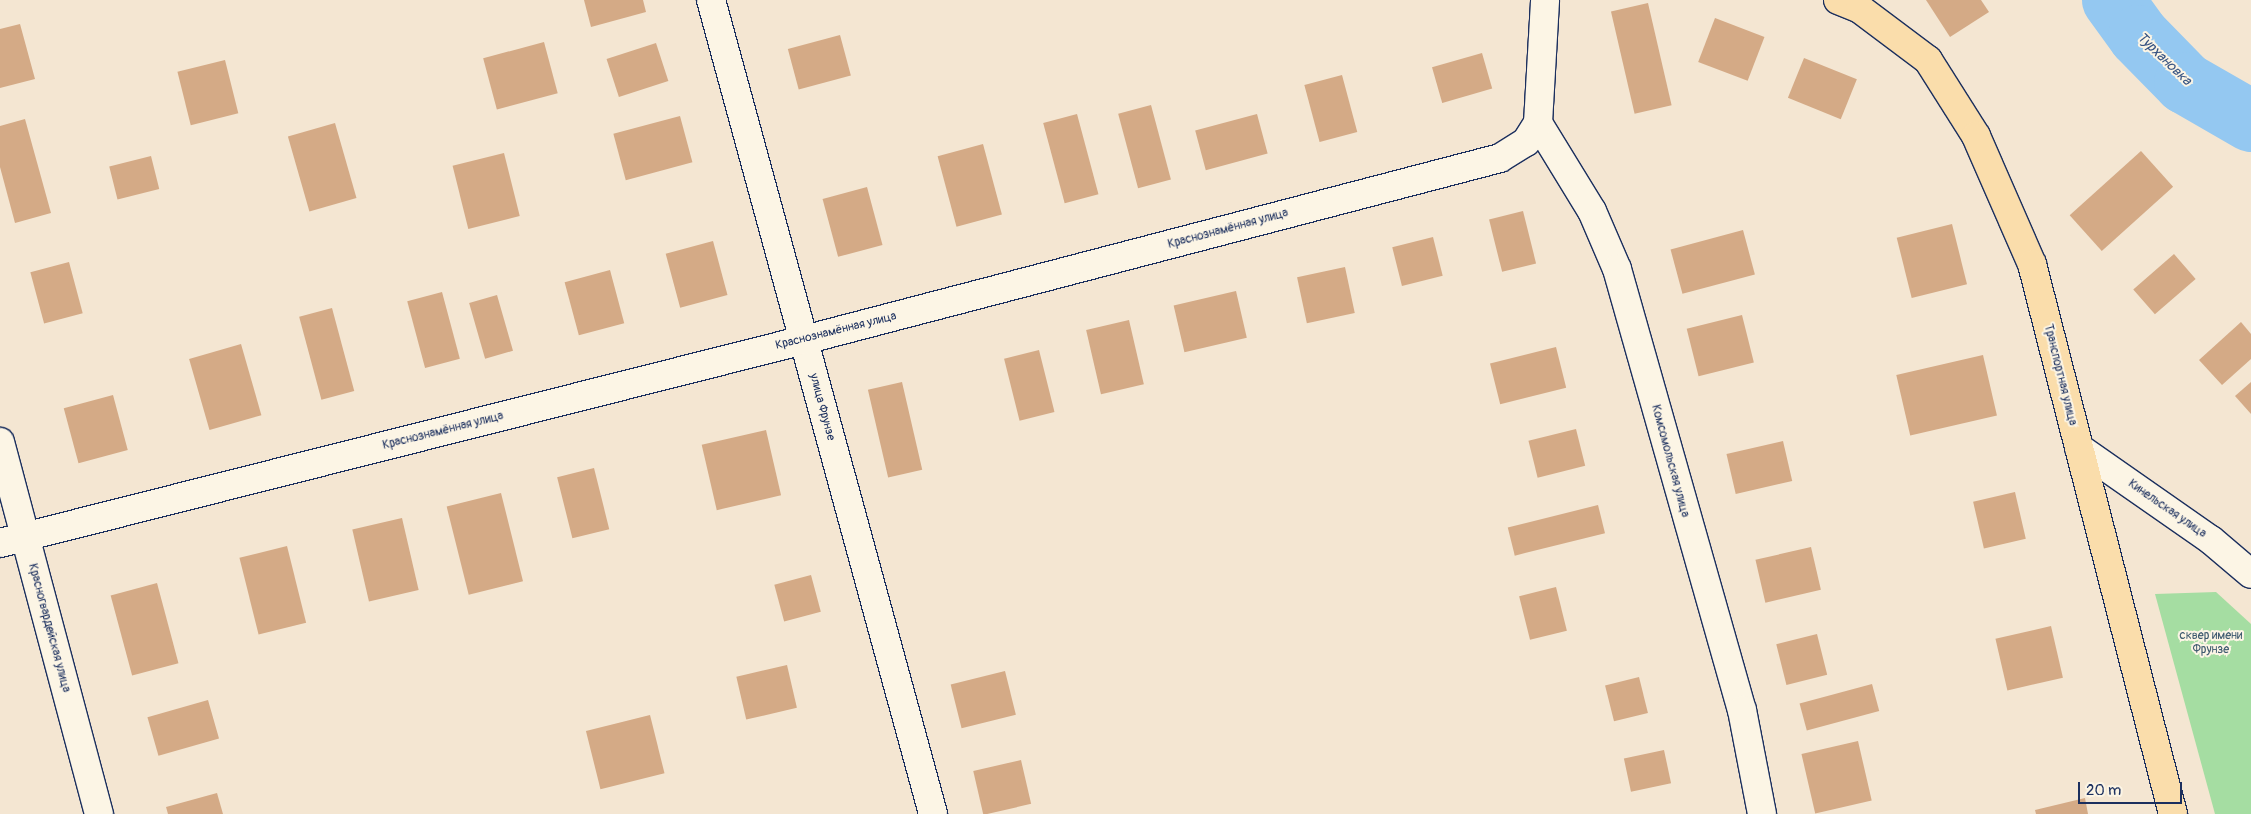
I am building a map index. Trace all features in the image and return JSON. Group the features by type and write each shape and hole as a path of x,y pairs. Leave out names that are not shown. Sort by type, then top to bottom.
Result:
{"main road":[{"name":"Транспортная улица","path":"1838,0 1860,9 1928,60 1976,136 2032,264 2173,814"}],"street":[{"name":"улица Фрунзе","path":"711,0 934,814"},
{"path":"1538,123 1545,0"},
{"name":"Краснознамённая улица","path":"12,540 804,340 1500,158 1526,142 1538,123"},
{"name":"Комсомольская улица","path":"1538,123 1592,211 1618,269 1742,710 1762,814"},
{"name":"Красногвардейская улица","path":"0,442 12,540 99,814"},
{"name":"Кинельская улица","path":"2079,448 2211,540 2251,574"}],"green space":[{"name":"сквер имени Фрунзе","path":"2216,592 2251,624 2251,814 2215,814 2155,594"}],"building":[{"path":"584,0 643,0 646,12 591,27"},
{"path":"1926,0 1981,0 1989,12 1950,37"},
{"path":"1648,3 1672,105 1635,114 1611,12"},
{"path":"1715,18 1764,37 1748,81 1698,62"},
{"path":"20,24 35,79 0,88 0,29"},
{"path":"840,35 851,76 799,90 788,49"},
{"path":"544,42 558,93 497,109 483,58"},
{"path":"656,43 668,81 619,97 607,59"},
{"path":"1482,53 1492,89 1442,103 1432,67"},
{"path":"1804,58 1857,79 1841,119 1788,98"},
{"path":"225,60 238,113 191,125 177,72"},
{"path":"1342,75 1357,132 1320,142 1304,85"},
{"path":"1151,105 1171,179 1138,188 1118,114"},
{"path":"1077,114 1098,194 1065,203 1043,123"},
{"path":"1257,114 1268,154 1206,170 1195,131"},
{"path":"680,116 692,162 626,180 613,134"},
{"path":"25,119 51,213 15,223 0,167 0,126"},
{"path":"335,123 356,198 309,211 288,137"},
{"path":"983,144 1002,215 956,227 938,156"},
{"path":"2141,151 2173,187 2102,251 2070,215"},
{"path":"504,153 520,216 468,229 453,166"},
{"path":"151,156 159,189 118,199 109,166"},
{"path":"867,187 883,245 838,257 823,199"},
{"path":"1523,211 1536,263 1502,272 1489,219"},
{"path":"1952,224 1967,284 1912,298 1897,238"},
{"path":"1743,230 1755,274 1682,294 1671,249"},
{"path":"1433,237 1443,276 1402,286 1392,247"},
{"path":"713,241 727,295 680,308 666,254"},
{"path":"2174,254 2196,279 2155,314 2133,289"},
{"path":"69,262 83,313 44,324 30,272"},
{"path":"1345,267 1355,313 1307,323 1297,277"},
{"path":"610,270 624,323 579,335 565,282"},
{"path":"1236,291 1247,338 1184,352 1174,305"},
{"path":"442,292 460,359 425,368 407,301"},
{"path":"497,295 513,351 485,359 469,303"},
{"path":"332,308 354,391 321,400 299,317"},
{"path":"1742,315 1754,363 1699,376 1687,329"},
{"path":"1129,320 1144,384 1101,394 1086,330"},
{"path":"2241,322 2251,334 2251,359 2222,385 2199,360"},
{"path":"241,344 261,415 209,430 189,359"},
{"path":"1556,347 1566,388 1500,404 1490,363"},
{"path":"1039,350 1054,412 1020,421 1004,359"},
{"path":"1983,355 1997,415 1910,435 1896,375"},
{"path":"902,382 922,470 888,478 868,390"},
{"path":"2251,382 2251,414 2235,396"},
{"path":"113,395 128,450 78,463 64,408"},
{"path":"1576,429 1585,466 1538,478 1528,441"},
{"path":"766,430 781,495 717,510 702,445"},
{"path":"1783,441 1792,481 1736,494 1726,454"},
{"path":"594,468 609,529 572,538 557,477"},
{"path":"2015,492 2026,539 1984,548 1973,502"},
{"path":"501,493 523,581 469,595 447,507"},
{"path":"1598,505 1605,533 1515,556 1508,527"},
{"path":"402,518 419,590 369,602 352,529"},
{"path":"287,546 306,623 259,635 239,558"},
{"path":"1811,547 1821,590 1765,603 1755,560"},
{"path":"811,575 821,612 784,622 774,585"},
{"path":"157,583 178,663 132,676 111,595"},
{"path":"1556,587 1567,631 1530,640 1519,596"},
{"path":"2051,626 2063,678 2007,690 1995,639"},
{"path":"1817,634 1827,675 1786,685 1776,644"},
{"path":"787,665 797,708 746,720 736,677"},
{"path":"1005,671 1016,715 962,728 951,685"},
{"path":"1639,677 1648,713 1614,721 1605,685"},
{"path":"1872,684 1879,711 1807,730 1800,703"},
{"path":"208,700 219,738 158,756 147,717"},
{"path":"650,715 665,773 600,789 586,731"},
{"path":"1858,741 1872,800 1815,813 1801,754"},
{"path":"1664,750 1671,783 1631,792 1624,759"},
{"path":"1021,760 1031,804 983,814 973,771"},
{"path":"217,793 223,814 168,814 166,807"},
{"path":"2085,798 2088,814 2036,814 2035,810"}],"waterway":[{"name":"Турхановка","path":"2113,0 2139,36 2185,83 2251,121"}]}
